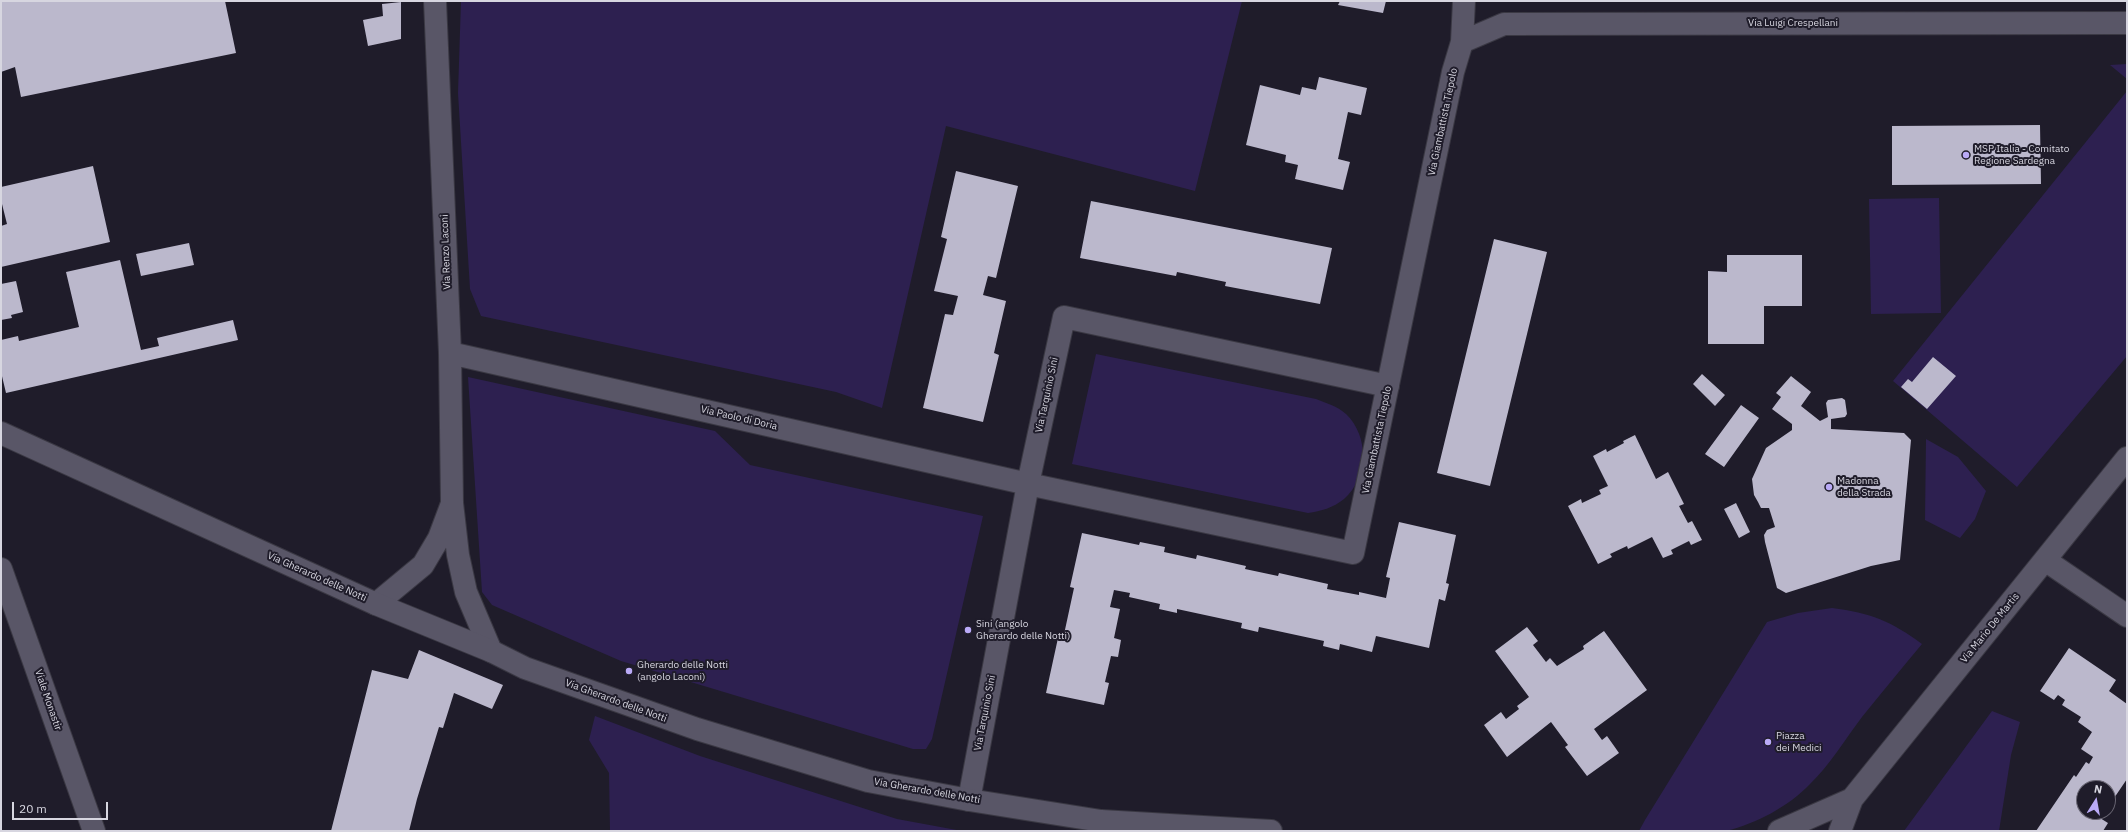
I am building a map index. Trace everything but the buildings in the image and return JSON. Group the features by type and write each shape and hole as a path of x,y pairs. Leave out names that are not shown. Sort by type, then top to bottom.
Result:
{"street":[{"name":"Via Renzo Laconi","path":"435,1 450,353 452,504 458,555 466,592 491,651"},
{"name":"Via Giambattista Tiepolo","path":"1028,484 1353,553 1453,72 1462,42 1464,1"},
{"name":"Via Luigi Crespellani","path":"1462,42 1504,24 2127,22"},
{"name":"Via Tarquinio Sini","path":"969,800 1028,484 1064,317 1388,386"},
{"name":"Via Paolo di Doria","path":"450,353 1028,484"},
{"name":"Via Gherardo delle Notti","path":"1,433 376,604 491,651 525,668 697,729 868,780 969,800 1101,821 1271,831"},
{"name":"Via Mario De Martis","path":"1779,831 1813,823 1852,798 2127,458"},
{"name":"Via Renzo Laconi","path":"376,604 423,565 439,538 452,504"},
{"path":"2045,560 2127,616"},
{"name":"Viale Monastir","path":"1,569 94,831"},
{"name":"Via Mario De Martis","path":"1840,831 1852,798"}],"shaded area":[{"path":"461,1 1242,1 1195,191 946,126 882,408 836,392 481,316 470,289 458,93"},
{"path":"2127,64 2127,79 2110,65"},
{"path":"2127,91 2127,356 2017,487 1893,381"},
{"path":"1939,198 1941,313 1871,314 1869,199"},
{"path":"1096,354 1316,399 1335,407 1346,414 1354,423 1359,433 1363,456 1362,468 1358,480 1352,490 1336,505 1327,509 1308,513 1072,464"},
{"path":"468,377 715,431 750,465 983,516 932,739 926,749 913,749 621,661 492,605 482,592"},
{"path":"1926,439 1958,457 1986,491 1975,519 1960,538 1925,520"},
{"name":"Piazza dei Medici","path":"1832,608 1858,612 1880,619 1900,629 1922,644 1862,717 1817,777 1782,807 1760,819 1738,828 1726,831 1639,831 1767,622 1798,613"},
{"path":"1992,711 2020,722 2011,755 1999,831 1904,831"},
{"path":"595,716 700,756 897,819 962,831 610,831 609,773 589,740"}],"place":[{"name":"MSP Italia - Comitato Regione Sardegna","path":"1966,155"},
{"name":"Madonna della Strada","path":"1829,487"},
{"name":"Sini (angolo Gherardo delle Notti)","path":"968,630"},
{"name":"Gherardo delle Notti (angolo Laconi)","path":"629,671"},
{"name":"Piazza dei Medici","path":"1768,742"}]}
